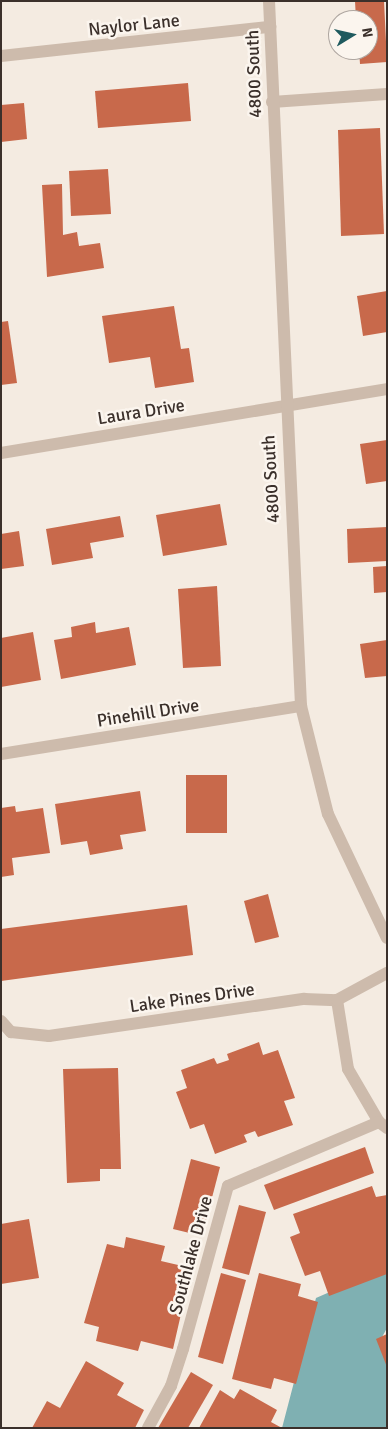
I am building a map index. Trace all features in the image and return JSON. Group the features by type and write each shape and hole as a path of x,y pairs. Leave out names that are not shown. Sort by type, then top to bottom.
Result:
{"street":[{"name":"4800 South","path":"269,1 272,102 301,706 328,814 387,938"},
{"name":"Naylor Lane","path":"1,56 270,27"},
{"path":"272,102 387,94"},
{"name":"Laura Drive","path":"1,453 387,389"},
{"name":"Pinehill Drive","path":"1,754 301,706"},
{"name":"Lake Pines Drive","path":"1,1021 11,1032 49,1036 304,999 336,1000 387,973"},
{"path":"336,1000 348,1069 383,1125"},
{"name":"Southlake Drive","path":"148,1428 171,1386 228,1186 383,1125"}],"water":[{"path":"387,1267 387,1328 381,1339 387,1358 387,1428 282,1428 316,1298"}],"building":[{"path":"355,1 384,1 387,62 360,64 360,60 378,60 378,10 355,10"},
{"path":"188,83 191,121 98,128 95,91"},
{"path":"24,103 27,139 1,142 1,105"},
{"path":"380,128 384,234 341,236 338,130"},
{"path":"108,169 111,214 71,216 69,171"},
{"path":"62,184 63,235 77,232 79,246 100,243 104,268 47,277 42,185"},
{"path":"387,291 387,332 363,336 357,296"},
{"path":"174,306 181,349 189,348 194,382 155,388 150,357 109,363 102,316"},
{"path":"8,321 17,383 1,385 1,322"},
{"path":"387,440 387,481 366,484 360,444"},
{"path":"220,504 227,545 163,556 156,515"},
{"path":"120,516 124,537 90,543 93,558 52,565 46,529"},
{"path":"387,527 387,561 348,563 347,529"},
{"path":"19,531 24,566 1,569 1,534"},
{"path":"387,566 387,592 374,593 373,567"},
{"path":"217,586 221,666 183,668 178,589"},
{"path":"95,622 96,633 129,627 136,665 61,679 54,640 72,637 71,627"},
{"path":"33,632 41,680 1,687 1,638"},
{"path":"387,640 387,676 365,678 360,644"},
{"path":"186,775 227,775 227,833 186,833"},
{"path":"140,791 146,831 120,835 123,849 90,855 87,841 61,845 55,804"},
{"path":"15,806 16,812 43,808 50,853 12,858 14,875 1,877 1,808"},
{"path":"268,894 279,937 255,943 244,901"},
{"path":"187,905 193,955 1,981 1,929"},
{"path":"259,1042 263,1055 278,1050 295,1098 284,1101 293,1125 258,1137 255,1131 244,1135 247,1142 215,1154 204,1124 190,1129 176,1092 187,1088 181,1070 214,1058 217,1064 229,1060 227,1054"},
{"path":"118,1068 121,1169 100,1169 100,1181 67,1183 63,1069"},
{"path":"365,1147 374,1173 274,1210 264,1185"},
{"path":"191,1159 220,1167 202,1236 173,1229"},
{"path":"372,1186 376,1197 387,1195 387,1274 329,1296 320,1271 305,1276 290,1237 300,1233 293,1214"},
{"path":"239,1205 266,1212 249,1275 222,1268"},
{"path":"29,1219 39,1278 1,1284 1,1224"},
{"path":"126,1237 165,1246 161,1261 191,1268 183,1302 177,1300 174,1312 181,1314 173,1349 141,1341 138,1351 96,1341 99,1327 84,1323 107,1244 124,1248"},
{"path":"221,1273 246,1280 223,1364 198,1357"},
{"path":"259,1273 301,1284 298,1296 318,1302 296,1384 274,1378 271,1389 232,1379"},
{"path":"387,1334 387,1367 376,1339"},
{"path":"86,1361 124,1383 117,1395 144,1410 135,1428 32,1428 47,1401 60,1408"},
{"path":"191,1372 213,1385 188,1428 158,1428"},
{"path":"240,1389 277,1410 271,1422 282,1428 199,1428 220,1390 234,1399"}]}
